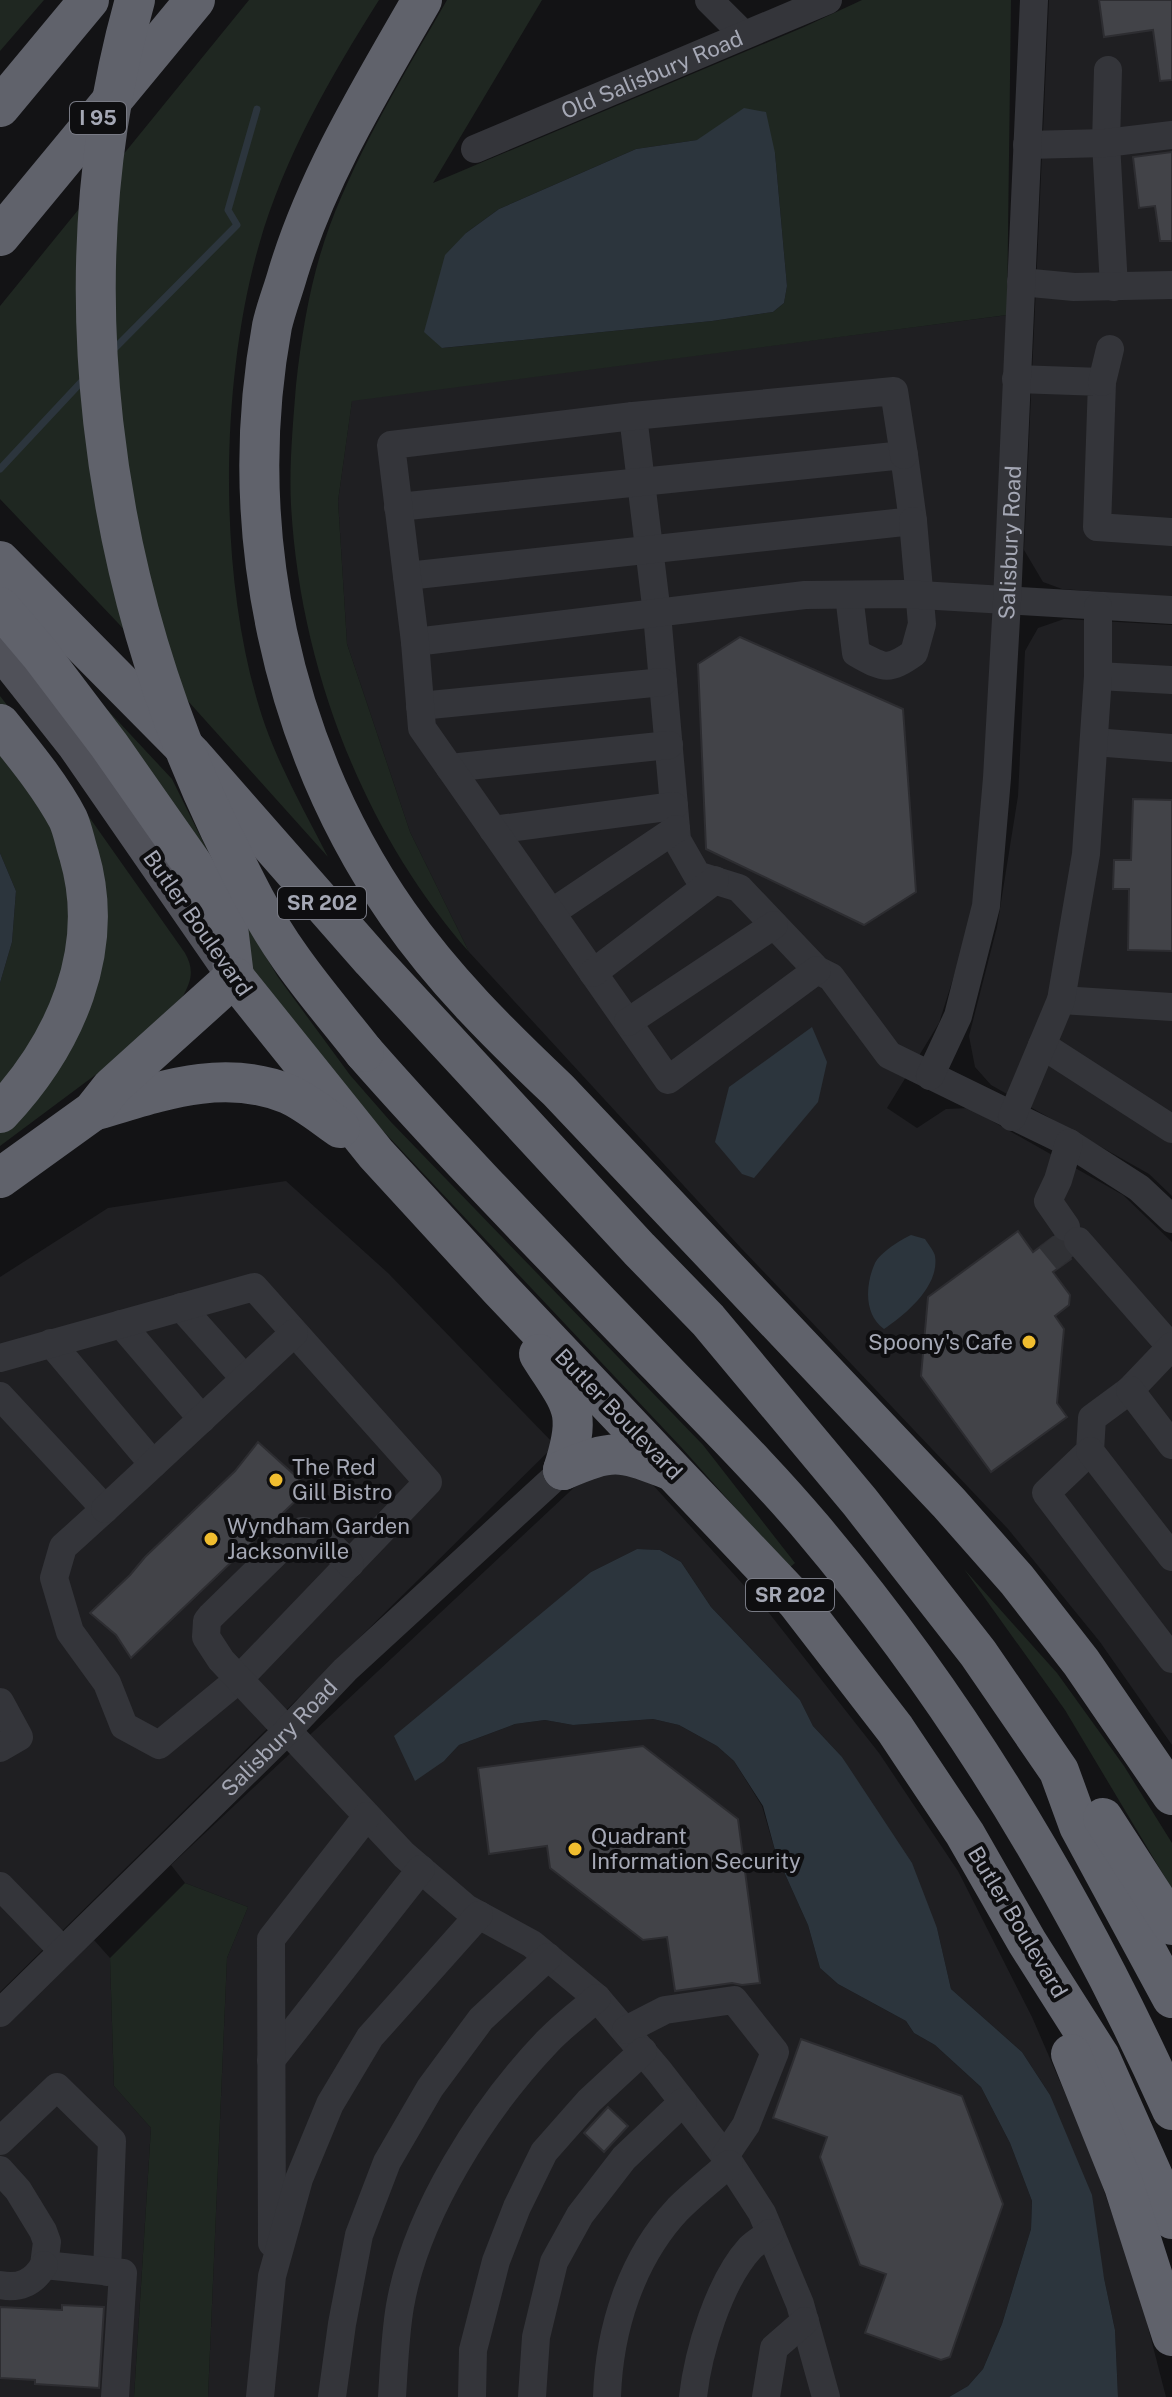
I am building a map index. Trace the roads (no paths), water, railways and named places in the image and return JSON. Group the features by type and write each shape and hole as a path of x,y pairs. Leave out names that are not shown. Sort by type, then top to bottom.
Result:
{"highway":[{"path":"0,107 89,0"},
{"path":"135,0 108,130 98,223 96,318 105,438 124,554 148,647 171,715 231,852 289,955 364,1052 428,1125 722,1430 812,1528 887,1624 962,1726 1027,1828 1089,1936 1172,2110"},
{"name":"I 95","path":"0,236 195,0"},
{"path":"422,0 341,141 314,198 273,324 263,404 261,467 264,547 279,643 330,798 365,863 397,913 437,966 492,1028 558,1090 959,1514 1017,1580 1081,1662 1172,1795"},
{"name":"SR 202","path":"0,561 191,754 372,960 708,1320 860,1502 978,1653 1059,1771 1079,1826 1172,1998"},
{"path":"0,607 109,745 206,887 228,927 234,977 112,1087 93,1111 0,1178"},
{"path":"0,724 39,774 69,821 84,871 87,912 82,968 58,1036 40,1065 0,1113"},
{"name":"Butler Boulevard","path":"234,977 376,1154 797,1602 895,1729 965,1834 1027,1942 1100,2057 1172,2219"},
{"path":"492,1028 639,1249"},
{"path":"93,1111 174,1087 210,1081 242,1082 291,1096 376,1154"},
{"path":"500,1289 567,1398 574,1415 575,1431 563,1470"},
{"path":"563,1470 590,1458 612,1453 626,1454 674,1471"},
{"path":"1059,1771 1099,1812 1172,1925"},
{"path":"1027,1942 1124,2186 1172,2336"}],"main road":[{"name":"Butler Boulevard","path":"0,652 75,747 234,977"}],"street":[{"path":"709,0 744,35"},
{"name":"Old Salisbury Road","path":"475,149 828,0"},
{"name":"Salisbury Road","path":"930,1076 958,1016 986,906 1007,601 1034,0"},
{"path":"1108,70 1106,143 1114,287"},
{"path":"1027,145 1106,143 1172,135"},
{"path":"1021,282 1074,287 1172,285"},
{"path":"1110,349 1102,382 1097,527 1172,532"},
{"path":"1016,379 1102,382"},
{"path":"817,970 668,1080 422,728 415,642 391,445 633,416 894,391 913,521 922,624 914,653 896,665 883,667 856,653 849,595"},
{"path":"633,416 657,614 677,840 697,875 739,888 817,970 831,977 889,1055 1069,1143 1139,1188 1172,1219"},
{"path":"398,507 904,455"},
{"path":"407,576 913,521"},
{"path":"415,642 805,595 918,595 1172,610"},
{"path":"1012,1117 1061,1000 1086,854 1098,676 1098,607"},
{"path":"1098,676 1172,680"},
{"path":"420,706 663,682"},
{"path":"1094,742 1172,748"},
{"path":"450,768 669,745"},
{"path":"493,830 675,818"},
{"path":"551,913 675,818"},
{"path":"593,973 715,880"},
{"path":"628,1022 774,925"},
{"path":"1061,1000 1172,1007"},
{"path":"1042,1045 1172,1129"},
{"path":"1069,1143 1048,1201 1070,1238 1171,1346 1130,1390 1092,1418 1090,1451 1172,1557"},
{"path":"0,1358 254,1287 428,1482 239,1679 159,1745 124,1726 107,1683 70,1632 54,1578 63,1547 294,1333"},
{"path":"181,1307 245,1379"},
{"path":"121,1324 202,1419"},
{"path":"51,1343 153,1464"},
{"path":"1130,1390 1172,1445"},
{"path":"0,1396 105,1509"},
{"path":"1090,1451 1046,1493 1172,1659"},
{"name":"Salisbury Road","path":"0,2013 345,1670 563,1470"},
{"path":"350,1564 318,1533 302,1531 211,1616 207,1621 206,1637 221,1660 421,1869 466,1908 532,1944 597,1998 635,2041 727,2160 762,2213 805,2321 826,2397"},
{"path":"0,1702 19,1737 0,1748"},
{"path":"260,2397 272,2276 271,1939 367,1816"},
{"path":"271,2060 421,1869"},
{"path":"0,1886 63,1951"},
{"path":"272,2276 299,2179 330,2104 370,2037 479,1915"},
{"path":"332,2397 359,2235 387,2162 430,2088 481,2019 548,1957"},
{"path":"392,2397 400,2305 425,2221 460,2157 499,2100 547,2041 597,1998"},
{"path":"472,2397 473,2350 496,2261 544,2152 589,2101 635,2041 665,2010 734,2000 775,2052 746,2125 727,2160 677,2211 645,2255 621,2305 608,2368 607,2397"},
{"path":"0,2141 57,2087 112,2141 107,2272"},
{"path":"532,2397 536,2337 554,2262 580,2215 624,2158 683,2102"},
{"path":"0,2170 18,2190 47,2242 44,2265 30,2281 19,2286 0,2285"},
{"path":"1,2213 16,2212 35,2221"},
{"path":"693,2397 696,2364 713,2315 737,2267 751,2247 770,2233"},
{"path":"44,2265 123,2273 115,2397"},
{"path":"766,2397 774,2348 805,2321"}],"waterway":[{"path":"114,349 237,225 228,210 257,109"},
{"path":"0,469 85,378"}],"tunnel":[{"path":"1050,1239 1068,1261"}],"place":[{"name":"Spoony's Cafe","path":"1029,1342"},
{"name":"The Red Gill Bistro","path":"276,1480"},
{"name":"Wyndham Garden Jacksonville","path":"211,1539"},
{"name":"Quadrant Information Security","path":"575,1849"}]}
